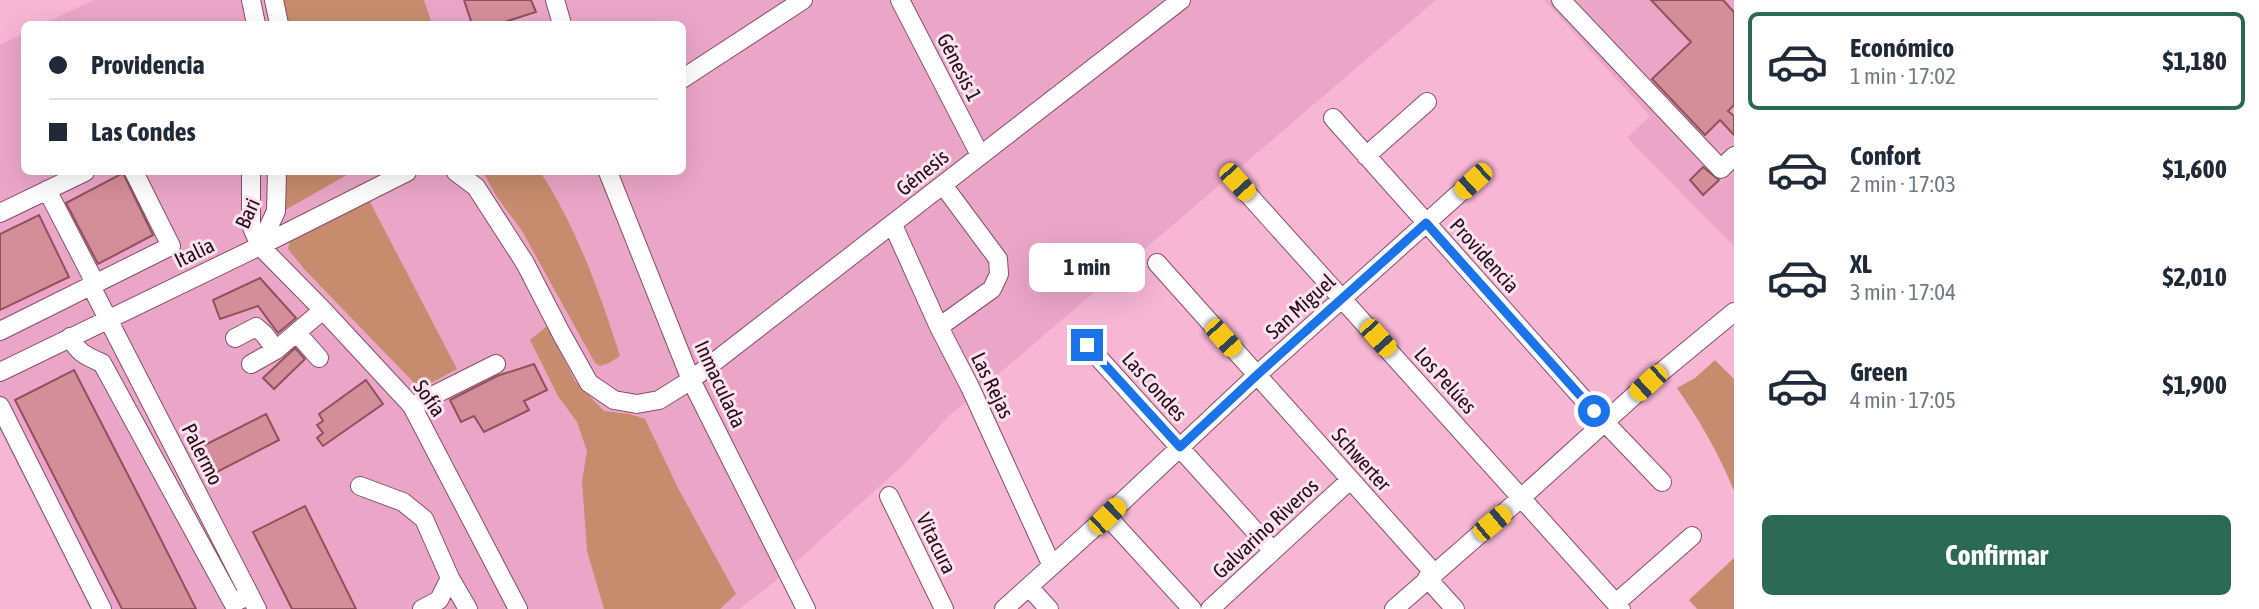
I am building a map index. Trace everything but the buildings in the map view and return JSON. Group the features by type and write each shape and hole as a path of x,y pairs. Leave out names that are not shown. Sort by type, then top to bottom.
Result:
{"street":[{"path":"251,0 255,21"},
{"path":"274,0 278,21"},
{"path":"555,0 561,21"},
{"path":"686,76 803,0"},
{"name":"Génesis 1","path":"900,0 980,155"},
{"name":"Génesis","path":"691,380 1181,0"},
{"path":"1561,0 1721,169 1734,156"},
{"path":"1366,156 1427,103"},
{"name":"Providencia","path":"1333,118 1604,422 1662,482"},
{"path":"0,213 79,175"},
{"path":"0,331 171,246 136,175"},
{"name":"Bari","path":"251,175 251,225 260,246"},
{"name":"Bari","path":"260,246 276,211 277,175"},
{"name":"Italia","path":"0,372 401,175"},
{"path":"460,175 476,187 525,263 589,383 614,400 637,404 659,400 691,380"},
{"name":"Inmaculada","path":"609,175 691,380 806,609"},
{"name":"San Miguel","path":"1004,609 1257,375 1473,181"},
{"name":"Los Pelúes","path":"1237,182 1618,606"},
{"path":"939,327 992,289 999,274 998,259 943,185"},
{"name":"Palermo","path":"42,192 92,276 91,286 253,602"},
{"name":"Las Rejas","path":"893,225 1052,566"},
{"name":"Sofía","path":"260,246 412,406 518,609"},
{"name":"Schwerter","path":"1157,263 1350,480 1455,609"},
{"path":"251,364 276,351 323,310"},
{"path":"1394,609 1604,422 1734,312"},
{"path":"235,338 256,327 276,351"},
{"path":"297,333 319,358"},
{"path":"70,337 83,356 102,362 233,603 253,602"},
{"name":"Las Condes","path":"1087,345 1273,551"},
{"path":"412,406 496,364"},
{"path":"0,406 103,609"},
{"path":"146,442 167,434"},
{"name":"Galvarino Riveros","path":"1210,609 1350,480"},
{"path":"360,486 388,495 415,509 424,519 450,578 468,609"},
{"name":"Vitacura","path":"889,496 944,609"},
{"path":"184,512 202,502"},
{"path":"1107,516 1192,609"},
{"path":"1618,606 1692,536"},
{"path":"422,609 442,604 450,578"},
{"path":"1029,587 1049,609"}],"shaded area":[{"path":"94,0 1436,0 948,417 904,464 773,583 739,609 90,609 0,430 0,45 21,34 21,175 686,175 686,21 49,21"},
{"path":"282,0 424,0 431,21 288,21"},
{"path":"1544,0 1734,0 1734,246 1627,138 1650,116"},
{"path":"280,175 347,175 280,213"},
{"path":"485,175 542,175 576,237 596,285 620,356 600,366 595,363 522,231"},
{"path":"369,200 457,369 420,389 288,249 290,238"},
{"path":"547,326 575,381 604,411 645,419 678,488 736,594 720,609 604,609 587,551 582,481 587,451 577,422 558,396 530,340"},
{"path":"1715,360 1734,379 1734,491 1708,438 1677,388 1695,378"},
{"path":"1734,558 1734,609 1697,609 1689,600"}],"route":[{"path":"1087,345 1180,447 1426,223 1594,411"}]}
